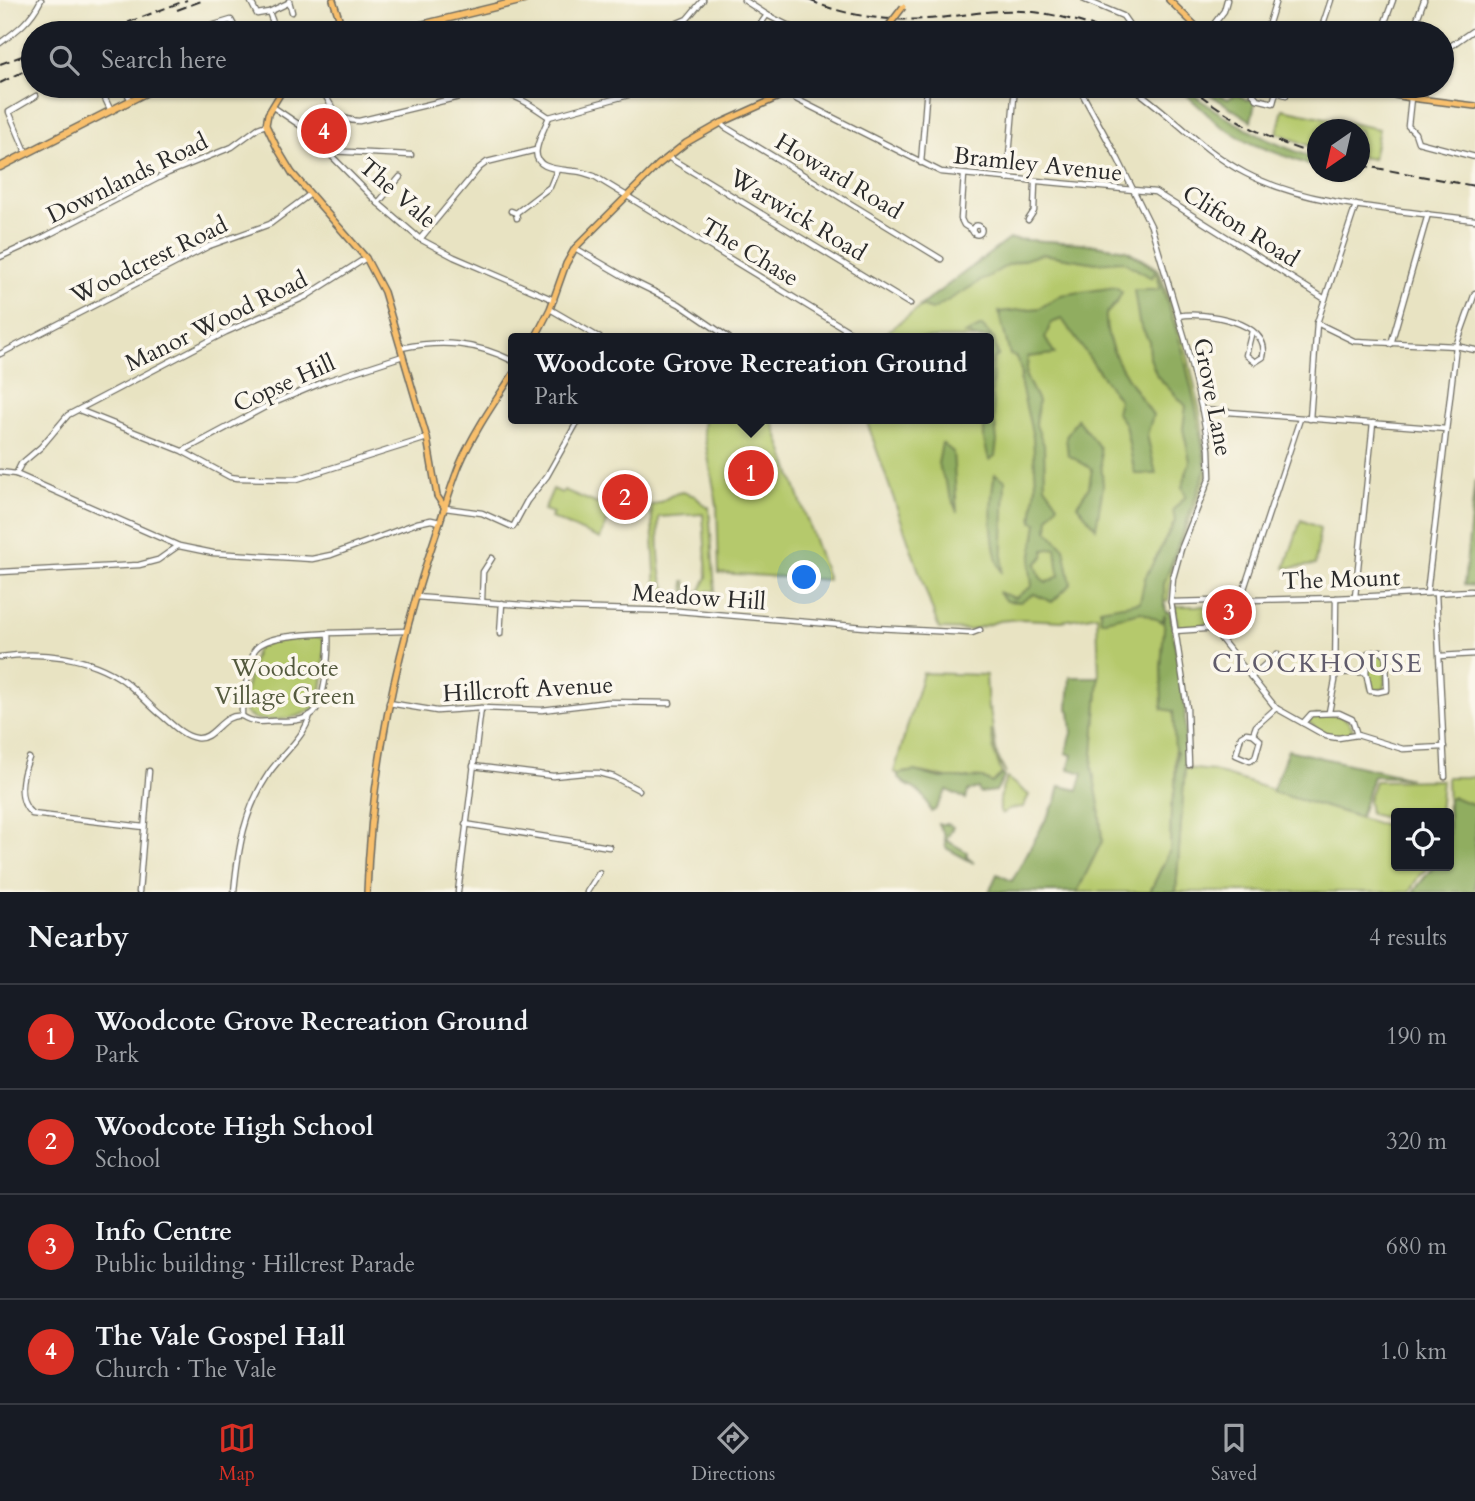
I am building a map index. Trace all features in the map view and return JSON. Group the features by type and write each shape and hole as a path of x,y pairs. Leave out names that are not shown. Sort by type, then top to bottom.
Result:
{"highway":[{"path":"437,21 524,0"},
{"path":"0,167 130,99"}],"main road":[{"path":"333,0 340,21"},
{"path":"892,21 908,0"},
{"path":"1169,0 1192,21"},
{"path":"278,98 268,114 266,125 287,165 309,195 366,258 384,292 427,438 437,496 445,508"},
{"path":"538,333 575,248 626,197 668,157 721,123 775,98"},
{"path":"1411,98 1475,106"},
{"path":"367,892 368,838 382,731 415,597 459,466 472,438 508,382"}],"street":[{"path":"27,21 41,0"},
{"path":"250,0 257,14 269,12 288,1 292,12"},
{"path":"682,21 703,0"},
{"path":"744,0 778,21"},
{"path":"1085,0 1123,16 1126,21"},
{"path":"1215,21 1224,11 1227,0"},
{"path":"1270,21 1276,0"},
{"path":"1324,21 1331,0"},
{"path":"1385,21 1393,0"},
{"path":"1416,21 1424,0"},
{"path":"269,12 272,21"},
{"path":"762,21 766,15"},
{"path":"0,43 21,29"},
{"path":"1454,44 1475,29"},
{"path":"1466,35 1475,38"},
{"path":"26,152 9,112 33,98"},
{"path":"105,98 110,109"},
{"path":"328,98 338,117 349,121 359,121 455,98"},
{"path":"519,98 549,117 618,98"},
{"name":"Bramley Avenue","path":"795,98 941,172 1136,192"},
{"path":"921,163 926,98"},
{"path":"1007,179 1014,98"},
{"name":"Grove Lane","path":"1085,98 1136,192 1151,226 1178,316 1209,449 1210,477 1181,549 1173,578 1171,602 1188,708 1189,765"},
{"path":"1145,98 1218,156 1244,173 1272,184 1356,205 1475,220"},
{"path":"1256,98 1273,103 1274,98"},
{"path":"1411,98 1408,125 1418,142 1475,157"},
{"name":"The Vale","path":"273,107 304,128 378,203 420,239 454,257 554,300"},
{"path":"514,214 550,187 556,170 544,165 537,158 536,150 549,117"},
{"name":"Howard Road","path":"721,123 941,258"},
{"name":"Downlands Road","path":"0,257 168,173 232,147 266,125"},
{"path":"420,239 479,168 487,162 536,150"},
{"path":"326,151 411,155"},
{"name":"Warwick Road","path":"668,157 910,304"},
{"name":"The Chase","path":"556,170 594,176 852,333"},
{"path":"964,174 961,219 964,225 972,230"},
{"path":"378,203 400,177"},
{"path":"1028,220 1034,211 1035,182"},
{"name":"Clifton Road","path":"1136,192 1151,191 1158,194 1325,299"},
{"name":"Woodcrest Road","path":"0,354 209,246 270,224 309,195"},
{"path":"1310,419 1317,323 1356,205"},
{"path":"1391,344 1429,214"},
{"path":"575,248 678,304 722,333"},
{"name":"Manor Wood Road","path":"16,474 21,464 41,447 68,415 226,332 305,297 366,258"},
{"path":"1426,593 1456,346 1475,293"},
{"path":"550,309 591,333"},
{"path":"1178,316 1191,314 1227,318 1252,331 1264,344 1263,357 1255,362 1246,355 1252,331"},
{"path":"1317,323 1351,340 1456,346 1475,350"},
{"path":"401,348 441,342 463,344 480,347 508,359"},
{"name":"Copse Hill","path":"182,451 269,405 326,381 403,356"},
{"path":"78,410 182,451 230,477 297,479 427,438"},
{"path":"1202,410 1446,429"},
{"path":"1240,601 1300,419"},
{"path":"445,508 482,513 512,526 547,476 576,424"},
{"path":"1355,597 1373,424"},
{"path":"0,472 16,474 179,546 213,553 312,559 331,555 417,523 431,520 440,522"},
{"path":"0,572 139,565 158,560 179,546"},
{"path":"482,600 483,572 492,558"},
{"name":"The Mount","path":"1171,602 1471,591"},
{"path":"1436,593 1445,777"},
{"name":"Meadow Hill","path":"415,597 562,608 680,611 876,628 972,633 980,630"},
{"path":"1329,712 1335,673 1336,598"},
{"path":"1211,629 1219,609 1219,601"},
{"path":"500,634 502,603"},
{"path":"1175,631 1211,629 1276,708 1326,736 1338,738 1357,735 1403,749 1444,747"},
{"path":"242,716 247,679 258,645 271,639 328,633 407,631"},
{"path":"0,657 49,656 74,659 94,666 127,683 176,727 194,737 205,737 230,716 265,722 293,721 310,715 317,708 322,695 328,633"},
{"path":"1368,653 1384,653 1387,690 1370,691 1366,672 1368,653"},
{"path":"1251,677 1278,654"},
{"path":"1440,656 1475,654"},
{"path":"1335,673 1366,672"},
{"name":"Hillcroft Avenue","path":"389,704 431,711 481,708 542,710 608,702 670,703"},
{"path":"458,892 481,708"},
{"path":"1253,734 1256,726 1276,708"},
{"path":"1303,723 1311,714 1329,712 1347,715 1352,719 1357,735"},
{"path":"233,892 241,836 250,806 268,774 307,726 310,715"},
{"path":"1246,733 1253,734 1260,740 1255,758 1250,761 1238,757 1236,752 1241,736 1246,733"},
{"path":"29,758 23,773 23,800 32,814 144,827"},
{"path":"473,766 553,776 584,772 599,774 614,777 639,790"},
{"path":"139,892 149,771"},
{"path":"465,824 609,847"},
{"path":"587,892 599,873"}],"green space":[{"path":"1190,98 1199,98 1246,129 1307,155 1307,164 1247,142 1218,124"},
{"path":"1216,98 1250,98 1255,103 1251,121"},
{"path":"1283,109 1331,119 1307,119 1307,145 1277,133"},
{"path":"1370,127 1379,129 1373,159 1370,159"},
{"path":"1009,239 1080,243 1126,250 1156,270 1152,278 1122,261 1096,263 1042,254 1008,265 932,310 920,306"},
{"path":"1011,239 1089,244 1127,250 1159,270 1186,347 1200,411 1208,473 1173,565 1168,601 1164,602 1176,674 1175,789 1171,807 1170,850 1150,892 1077,892 1102,841 1092,767 1099,677 1097,615 1062,621 999,621 971,630 939,629 868,424 994,424 994,333 886,333"},
{"path":"1157,271 1182,348 1206,468 1164,584 1164,608 1165,605 1166,612 1170,612 1185,709 1185,768 1176,892 1150,892 1170,850 1171,807 1175,789 1177,752 1173,711 1162,709 1161,667 1165,615 1162,622 1141,612 1101,621 1100,609 1140,602 1145,578 1175,521 1173,510 1186,496 1182,487 1190,461 1183,429 1186,406 1157,376 1150,358 1149,341 1139,322 1134,290 1159,290"},
{"path":"1116,287 1122,292 1106,314 1107,328 1121,368 1153,415 1147,435 1156,474 1135,474 1125,424 1116,412 1119,400 1062,319 1051,323 1045,338 1055,354 1028,357 1026,377 1038,401 1036,425 1044,445 1045,486 1058,504 1049,517 1048,531 1064,548 1071,584 1052,602 1034,594 1021,602 1006,601 998,592 1015,598 1032,586 1030,568 1037,523 1032,522 1036,485 1033,437 1020,381 1022,373 1016,357 1010,355 999,312 1040,308 1061,295","holes":["1056,548 1059,576 1046,583 1040,577 1036,564 1044,556 1044,550"]},
{"path":"982,326 988,333 967,333"},
{"path":"994,339 998,356 994,358"},
{"path":"994,415 997,441 995,456 989,460 984,440 984,424 994,424"},
{"path":"1077,419 1100,448 1103,486 1096,528 1077,505 1089,487 1092,469 1068,455 1066,437"},
{"path":"704,424 774,424 828,580 719,573 717,505"},
{"path":"942,443 953,452 957,512 938,464"},
{"path":"995,474 1005,480 1002,573 995,551 992,524"},
{"path":"1475,480 1475,586 1464,585"},
{"path":"553,489 562,493 564,490 612,510 600,539 551,518 553,513 544,510"},
{"path":"678,493 695,496 709,507 715,591 708,591 690,602 670,599 656,589 651,505","holes":["703,514 707,577 701,590 688,597 686,581 685,597 667,589 660,563 659,517"]},
{"path":"1301,520 1320,528 1315,565 1285,568"},
{"path":"1175,606 1213,606 1215,611 1205,625 1178,627"},
{"name":"Woodcote Village Green","path":"317,636 325,640 322,682 317,704 303,714 280,720 249,716 244,706 257,648 269,642"},
{"path":"1380,653 1385,657 1385,689 1372,691 1369,687 1367,657"},
{"path":"923,673 986,675 988,710 990,709 997,755 1006,774 998,760 991,730 994,752 1002,774 992,783 980,778 960,780 914,771 898,774 894,772"},
{"path":"1070,677 1099,677 1092,767 1102,841 1077,892 989,892 997,874 1012,881 1056,801 1060,786 1078,790 1083,773 1069,769 1072,755 1066,753 1072,733 1068,709"},
{"path":"1316,715 1343,717 1353,730 1342,735 1324,733 1309,722 1310,718"},
{"path":"1288,750 1410,778 1373,776 1360,817 1272,792"},
{"path":"1185,768 1213,771 1376,823 1391,825 1391,871 1424,871 1409,892 1176,892"},
{"path":"914,771 940,778 982,778 992,783 1002,774 1004,777 996,791 980,793 978,788 968,791 966,799 947,790 931,812 924,796 898,777 898,774"},
{"path":"1447,777 1475,777 1475,892 1413,892 1430,871 1454,871 1454,808 1448,808"},
{"path":"1007,778 1029,795 1023,807 1010,809 1002,814 1000,798"},
{"path":"1442,780 1439,808 1391,808 1391,819 1370,814 1368,800 1375,781"},
{"path":"1453,797 1475,805 1475,892 1413,892 1430,871 1454,871 1454,808 1449,808 1449,799"},
{"path":"938,824 953,827 946,840 967,852 967,857 974,863 946,848 944,834"}],"railway":[{"path":"132,21 187,0"},
{"path":"177,10 204,0"},
{"path":"809,0 851,14 895,19 1027,11 1076,21"},
{"path":"0,64 21,56"},
{"path":"0,83 21,73"},
{"path":"1204,98 1249,127 1307,152"},
{"path":"1370,167 1475,186"}],"place":[{"name":"The Vale Gospel Hall","path":"324,131"},
{"name":"Woodcote Grove Recreation Ground","path":"751,473"},
{"name":"Woodcote High School","path":"625,497"},
{"name":"Info Centre","path":"1229,612"}],"district":[{"name":"CLOCKHOUSE","path":"1318,663"}]}
